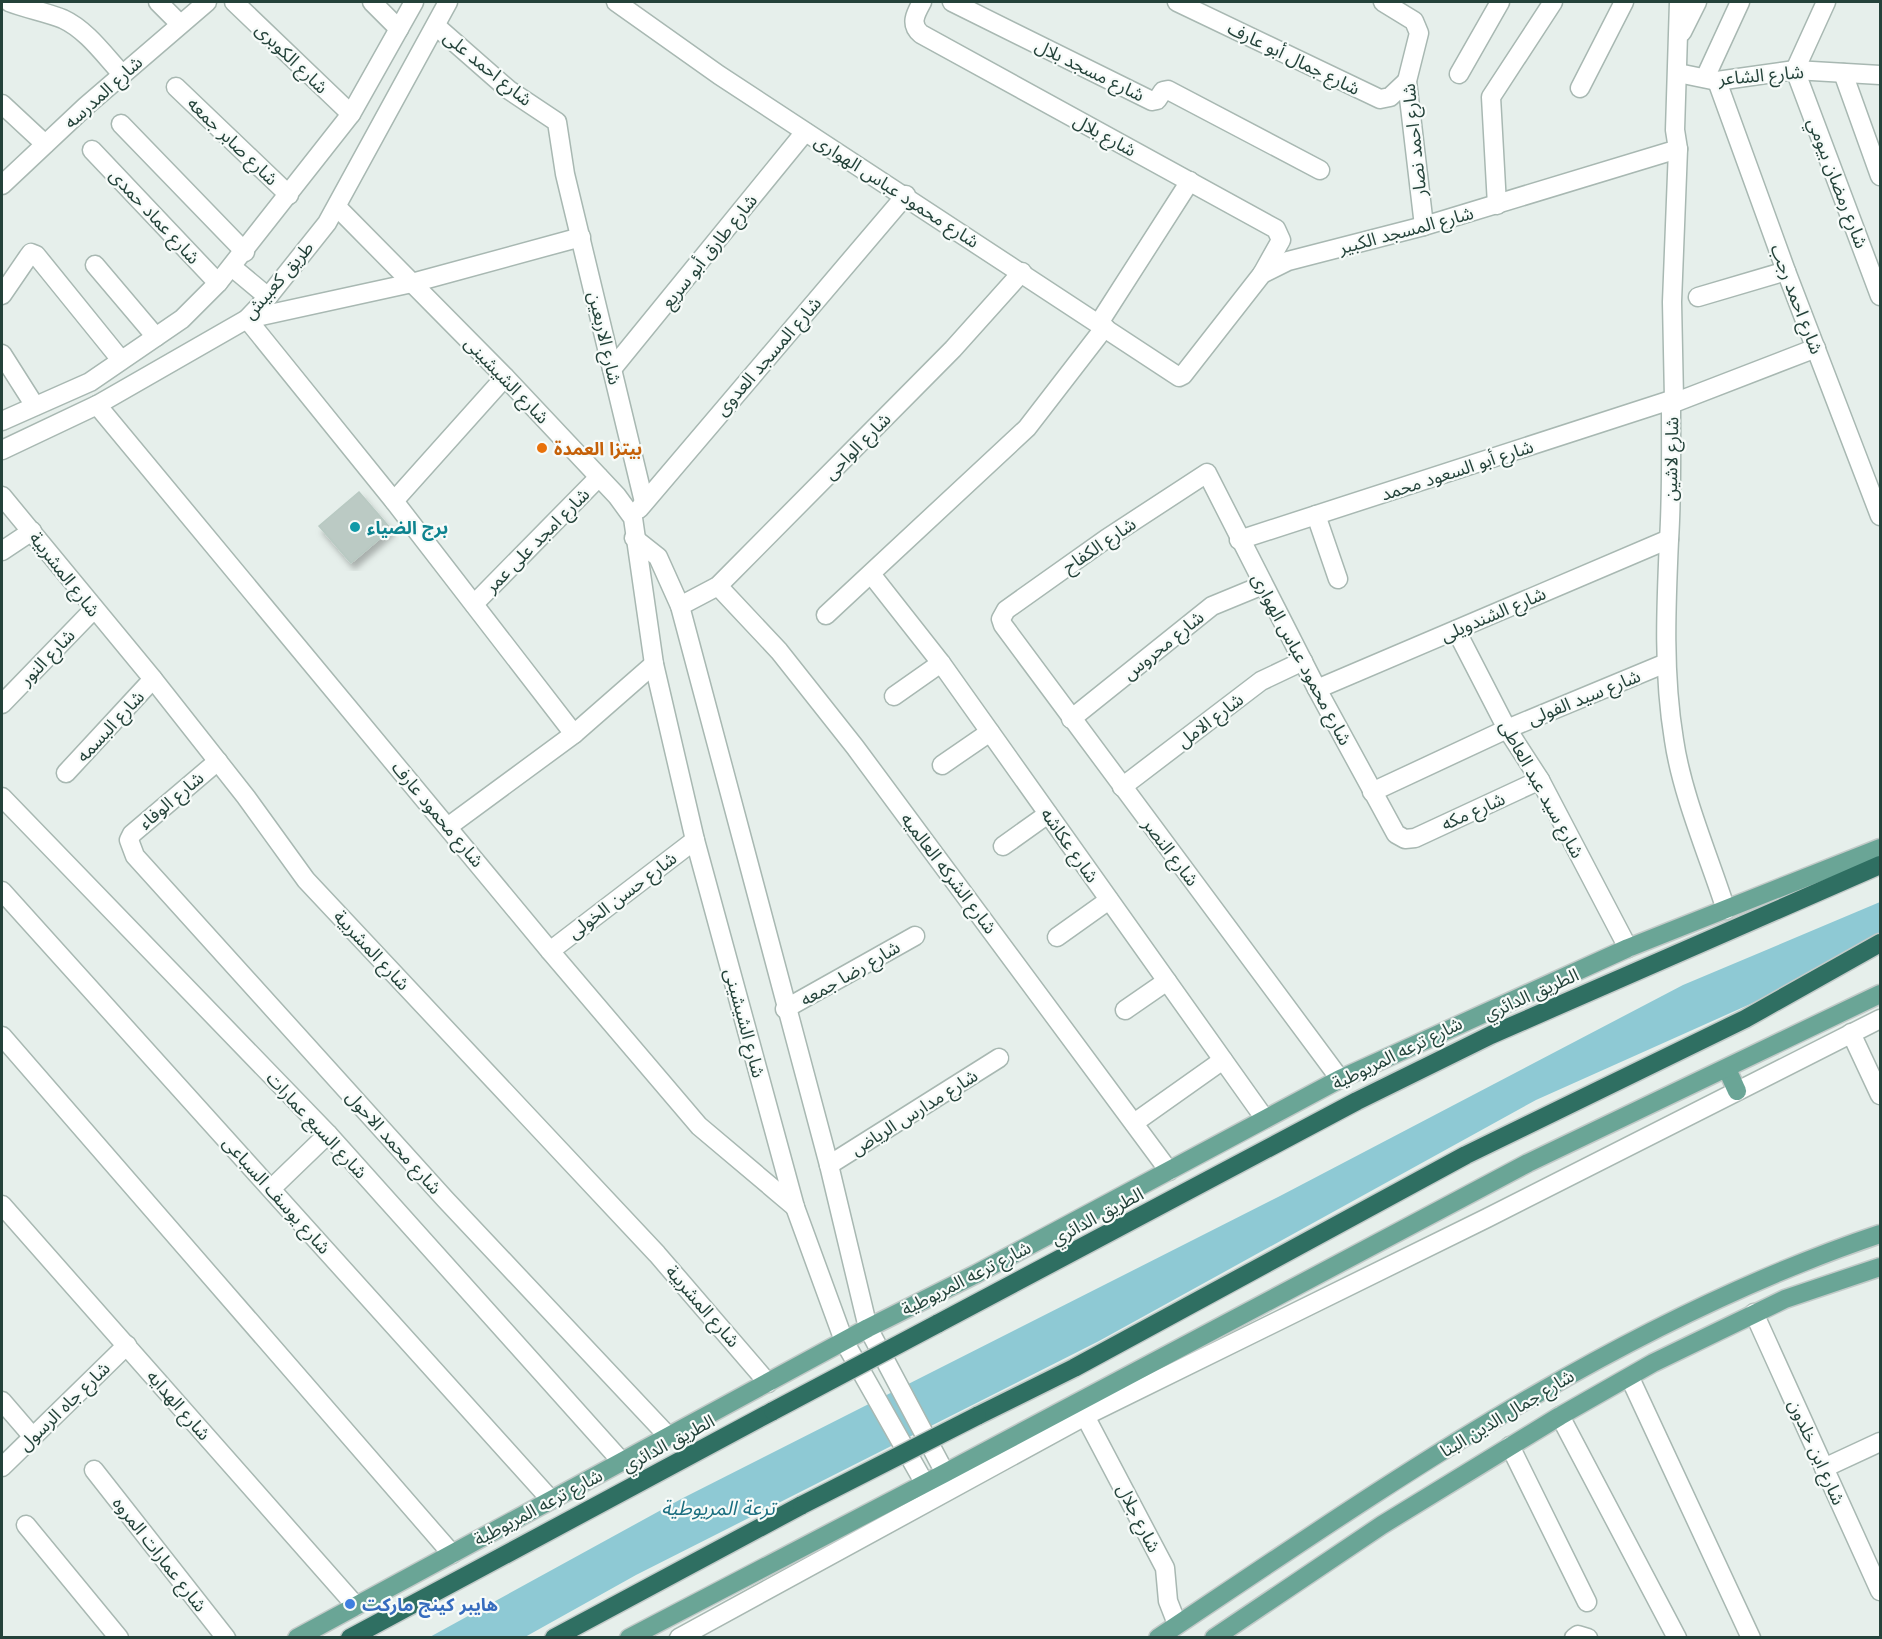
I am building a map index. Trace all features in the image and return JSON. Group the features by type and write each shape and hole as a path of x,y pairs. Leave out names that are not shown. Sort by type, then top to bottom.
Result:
{"highway":[{"name":"الطريق الدائري","path":"350,1638 1357,1101 1491,1035 1881,865"},
{"path":"554,1638 802,1505 1074,1368 1466,1155 1745,1019 1881,943"}],"main road":[{"name":"شارع ترعه المريوطية","path":"297,1638 768,1383 872,1335 976,1274 1340,1079 1628,948 1881,848"},
{"path":"629,1638 922,1479 1528,1163 1881,994"},
{"path":"1727,1069 1737,1091"},
{"name":"شارع جمال الدين البنا","path":"1158,1638 1478,1428 1570,1375 1777,1272 1881,1234"},
{"name":"شارع جمال الدين البنا","path":"1217,1637 1382,1525 1560,1416 1663,1358 1785,1299 1881,1267"}],"street":[{"path":"9,2 36,7 77,28 122,74"},
{"path":"158,2 180,24"},
{"name":"شارع المدرسه","path":"2,185 122,74 207,2"},
{"name":"شارع الكوبرى","path":"234,2 351,114"},
{"path":"372,2 399,29"},
{"path":"2,421 90,382 182,319 218,283 245,252 351,114 414,2"},
{"name":"طريق كعبيش","path":"2,450 97,405 247,319 268,297 337,207 448,2"},
{"name":"شارع محمود عباس الهوارى","path":"616,2 719,75 906,195 1179,377"},
{"name":"شارع بلال","path":"922,2 914,20 914,25 921,34 1279,231 1280,244 1262,274"},
{"name":"شارع مسجد بلال","path":"952,2 1152,101 1157,100 1163,91 1168,90 1320,170"},
{"name":"شارع جمال أبو عارف","path":"1177,2 1380,99 1390,97 1407,81"},
{"name":"شارع احمد نصار","path":"1383,2 1414,21 1418,26 1419,40 1407,81 1424,226"},
{"path":"1460,74 1500,2"},
{"path":"1497,205 1491,97 1553,2"},
{"path":"1580,88 1624,2"},
{"name":"شارع لاشين","path":"1679,2 1675,130 1678,149 1672,302 1673,401 1666,587 1666,663 1674,742 1683,778 1726,910"},
{"path":"1679,38 1696,2"},
{"path":"1711,80 1740,2"},
{"path":"1795,70 1826,2"},
{"name":"شارع احمد على","path":"436,26 509,90 557,122 563,144 565,174"},
{"name":"شارع الشاعر","path":"1678,73 1711,80 1795,70 1881,75"},
{"name":"شارع رمضان بيومي","path":"1795,70 1881,296"},
{"path":"1843,73 1881,176"},
{"name":"شارع احمد رجب","path":"1711,80 1881,516"},
{"name":"شارع صابر جمعه","path":"176,87 289,195"},
{"path":"2,104 45,144"},
{"path":"121,124 245,252"},
{"name":"شارع طارق أبو سريع","path":"612,369 805,132"},
{"name":"شارع المسجد الكبير","path":"1179,377 1183,375 1262,274 1288,261 1424,226 1678,149"},
{"name":"شارع عماد حمدى","path":"92,150 218,283"},
{"name":"شارع الاربعين","path":"565,174 644,502"},
{"path":"826,615 1031,424 1102,325 1190,182"},
{"name":"شارع المسجد العدوى","path":"633,518 644,502 906,195"},
{"name":"شارع الشيشينى","path":"337,207 506,377 599,477 633,518 634,538 654,664 695,840 795,1207 847,1347 922,1479"},
{"path":"574,734 394,501 247,319 412,283 581,237"},
{"path":"3,288 31,253 36,255 122,360"},
{"path":"95,265 156,337"},
{"path":"232,267 268,297"},
{"path":"1698,297 1786,271"},
{"name":"شارع الواحى","path":"680,606 718,586 953,349 1022,272"},
{"name":"شارع أبو السعود محمد","path":"1239,540 1673,401 1816,348"},
{"path":"2,354 35,406"},
{"path":"394,501 506,377"},
{"name":"شارع محمود عارف","path":"97,405 449,826 550,951 699,1125 795,1207"},
{"name":"شارع محمود عباس الهوارى","path":"1208,474 1239,540 1372,792 1396,834 1405,839"},
{"name":"شارع الكفاح","path":"1003,625 1003,614 1010,607 1107,539 1208,474"},
{"name":"شارع امجد على عمر","path":"474,604 599,477"},
{"name":"شارع المشربية","path":"2,496 218,761 306,880 657,1254 768,1383"},
{"path":"1316,515 1338,579"},
{"path":"2,551 32,531"},
{"path":"634,538 658,557 680,606 872,1335 942,1469"},
{"name":"شارع الشندويلى","path":"1317,689 1669,540"},
{"name":"شارع عكاشه","path":"871,574 941,663 1265,1119"},
{"name":"شارع محروس","path":"1071,719 1212,606 1263,585"},
{"name":"شارع الشركه العالميه","path":"718,586 778,651 855,747 1168,1171"},
{"name":"شارع النور","path":"2,704 93,610"},
{"name":"شارع النصر","path":"1003,625 1340,1079"},
{"name":"شارع سيد عبد العاطى","path":"1456,630 1507,729 1540,780 1628,948"},
{"name":"شارع الامل","path":"1122,787 1262,681 1303,661"},
{"path":"894,696 941,663"},
{"name":"شارع سيد الفولى","path":"1372,792 1507,729 1666,663"},
{"path":"449,826 574,734 654,664"},
{"name":"شارع البسمه","path":"66,773 153,679"},
{"path":"942,765 990,732"},
{"name":"شارع الوفاء","path":"129,840 136,828 218,761"},
{"name":"شارع مكه","path":"1405,839 1415,838 1540,780"},
{"name":"شارع السبع عمارات","path":"2,797 327,1134 622,1462"},
{"path":"1003,846 1048,814"},
{"name":"شارع محمد الاحول","path":"129,840 135,856 174,900 445,1199 669,1437"},
{"name":"شارع حسن الخولى","path":"550,951 695,840"},
{"name":"شارع يوسف السباعى","path":"2,891 551,1500"},
{"path":"1057,937 1109,900"},
{"name":"شارع رضا جمعه","path":"785,1009 915,936"},
{"path":"1125,1010 1167,981"},
{"path":"679,1638 1084,1416 1487,1218 1881,1019"},
{"path":"1851,1034 1881,1095"},
{"path":"2,1036 452,1554"},
{"name":"شارع مدارس الرياض","path":"829,1165 999,1058"},
{"path":"1134,1123 1223,1060"},
{"path":"272,1188 327,1134"},
{"name":"شارع الهدايه","path":"2,1205 356,1606"},
{"path":"831,1305 860,1292"},
{"name":"شارع ابن خلدون","path":"1754,1313 1824,1468 1876,1568 1881,1591"},
{"name":"شارع جاه الرسول","path":"2,1467 127,1345"},
{"path":"1630,1378 1751,1638"},
{"path":"2,1401 33,1437"},
{"name":"شارع جلال","path":"1084,1416 1165,1568 1168,1601 1177,1624"},
{"path":"1560,1416 1677,1638"},
{"path":"1824,1468 1881,1442"},
{"path":"1510,1446 1587,1602"},
{"name":"شارع عمارات المروه","path":"93,1470 226,1638"},
{"path":"26,1525 119,1638"},
{"path":"1574,1638 1578,1635 1588,1638"}],"water":[{"name":"ترعة المريوطية","path":"1880,902 1880,946 1536,1100 1099,1341 636,1575 525,1637 428,1638 683,1498 1280,1196 1683,985"}],"building":[{"name":"برج الضياء","path":"359,492 391,529 351,563 319,526"}],"place":[{"name":"بيتزا العمدة","path":"542,448"},
{"name":"برج الضياء","path":"355,527"},
{"name":"هايبر كينج ماركت","path":"350,1604"}]}
